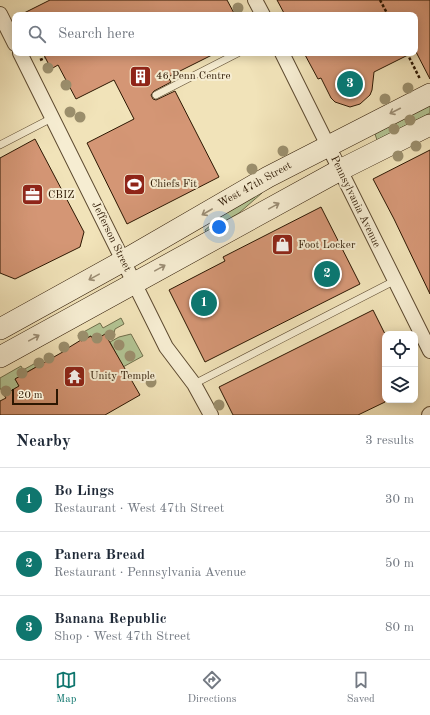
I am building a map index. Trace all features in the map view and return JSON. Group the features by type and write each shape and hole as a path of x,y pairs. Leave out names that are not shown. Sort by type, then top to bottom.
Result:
{"main road":[{"name":"West 47th Street","path":"0,329 123,261 268,177 328,146 425,86"},
{"path":"0,357 340,170 430,125"}],"street":[{"path":"255,0 261,12"},
{"path":"0,14 12,38"},
{"name":"Jefferson Street","path":"21,56 166,347 194,384 211,415"},
{"name":"Pennsylvania Avenue","path":"283,56 394,281 430,350"}],"lane":[{"path":"156,95 232,56"},
{"path":"0,145 52,118"},
{"path":"194,384 394,281"}],"path":[{"path":"380,0 386,12"},
{"path":"409,56 425,86"},
{"path":"40,60 45,58"}],"green space":[{"path":"430,106 430,113 377,140 375,134"},
{"path":"260,191 262,193 239,213 206,232 205,230 229,210"},
{"path":"121,318 124,324 115,329 115,335 108,339 94,341 91,336 81,341 78,335 100,323 103,328"},
{"path":"131,334 143,356 123,367 110,342 119,337"},
{"path":"41,360 43,363 15,379 19,386 4,395 0,388 0,378 21,366 23,370"}],"building":[{"path":"50,0 227,0 233,12 26,12"},
{"path":"277,0 430,0 430,79 418,56 418,12 283,12"},
{"path":"44,56 210,56 168,77 171,82 154,91 151,95 153,99 156,100 175,91 219,177 127,224 87,143 134,119 114,80 76,99 58,65 51,69"},
{"path":"306,56 406,56 374,72 370,95 360,104 350,107 335,102 331,98 321,78 318,79"},
{"name":"CBIZ","path":"35,139 84,232 80,247 15,279 0,273 0,158"},
{"path":"430,150 430,294 373,179"},
{"path":"321,207 360,284 205,362 169,290 225,261 223,257"},
{"path":"373,310 384,331 382,331 383,403 358,415 233,415 219,387"},
{"name":"Unity Temple","path":"105,334 140,395 105,415 0,415 0,401 6,398 4,395 19,386 15,379 81,340 91,336 94,341"}],"place":[{"name":"46 Penn Centre","path":"141,76"},
{"name":"Banana Republic","path":"350,84"},
{"name":"Chiefs Fit","path":"134,184"},
{"name":"CBIZ","path":"32,195"},
{"name":"Foot Locker","path":"283,245"},
{"name":"Panera Bread","path":"327,274"},
{"name":"Bo Lings","path":"204,303"},
{"name":"Unity Temple","path":"75,376"}]}
